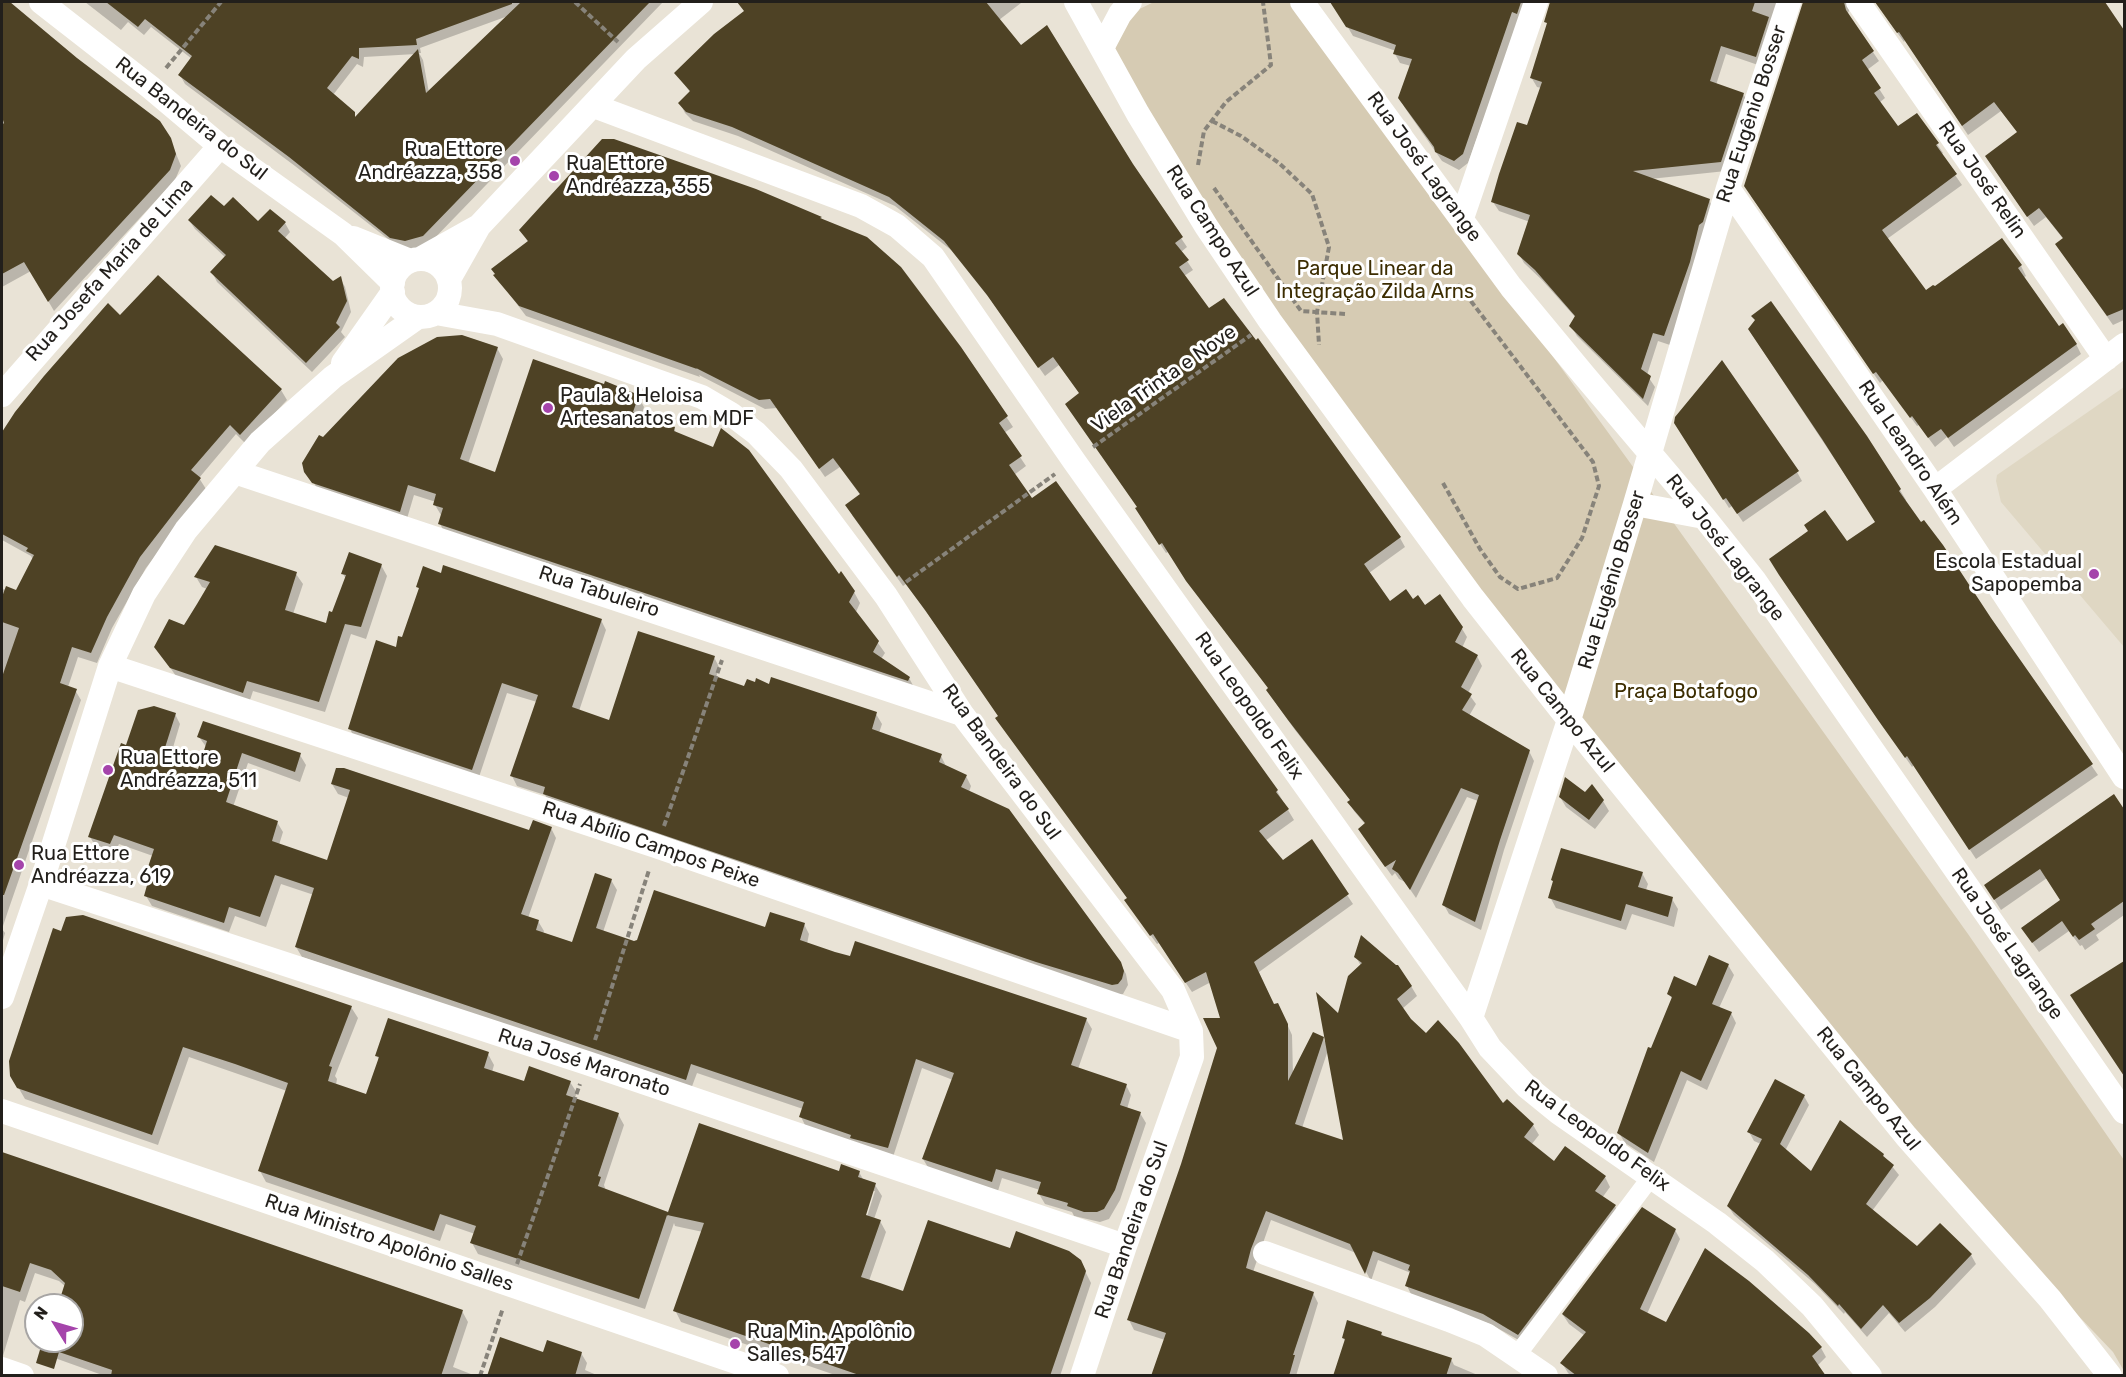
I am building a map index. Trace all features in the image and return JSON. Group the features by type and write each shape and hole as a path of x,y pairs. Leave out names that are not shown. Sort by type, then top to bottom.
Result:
{"street":[{"name":"Rua Bandeira do Sul","path":"41,2 150,87 220,146 343,234 393,288"},
{"path":"2,997 41,884 110,666 144,594 186,530 260,442 333,377 427,315 443,307 450,284 479,226 636,59 701,2"},
{"name":"Rua Campo Azul","path":"1076,2 1138,114 1206,225 1270,321 1418,525 1569,720 1906,1136 2050,1299 2110,1376"},
{"path":"1102,48 1120,14 1130,2"},
{"name":"Rua José Lagrange","path":"1302,2 1511,287 1755,581 2124,1112"},
{"path":"1462,218 1536,2"},
{"name":"Rua Eugênio Bosser","path":"1471,1018 1569,720 1728,188 1788,2"},
{"name":"Rua José Relin","path":"1858,2 2115,352"},
{"name":"Rua Leopoldo Felix","path":"594,106 861,206 897,226 933,257 1490,1048 1527,1087 1559,1113 1717,1223 1765,1261 1812,1306 1870,1376"},
{"name":"Rua Josefa Maria de Lima","path":"3,387 220,146"},
{"name":"Rua Leandro Além","path":"1728,188 2115,754 2124,777"},
{"path":"333,377 393,288 396,274 402,266 479,226"},
{"name":"Rua Bandeira do Sul","path":"343,234 415,260"},
{"path":"415,260 430,259 438,263 445,271 450,284"},
{"name":"Rua Bandeira do Sul","path":"450,284 496,324"},
{"path":"393,288 401,309 409,314 427,315"},
{"name":"Rua Bandeira do Sul","path":"427,315 496,324 702,397 731,414 756,433 791,469 886,596 962,714 1173,990 1191,1031 1192,1057 1082,1376"},
{"path":"1935,489 2115,352"},
{"name":"Rua Tabuleiro","path":"235,472 962,714"},
{"path":"1635,504 1704,517"},
{"name":"Rua Abílio Campos Peixe","path":"110,666 656,846 1191,1031"},
{"name":"Rua José Maronato","path":"41,884 587,1063 1125,1246"},
{"name":"Rua Ministro Apolônio Salles","path":"2,1111 777,1376"},
{"path":"1517,1355 1652,1177"},
{"path":"1265,1253 1486,1335 1546,1376"},
{"path":"2,1369 22,1376"}],"path":[{"path":"150,87 221,2"},
{"path":"575,2 636,59"},
{"path":"1198,166 1204,131 1226,102 1270,65 1263,2"},
{"path":"1212,121 1241,136 1279,163 1312,194 1329,247 1317,312 1320,388"},
{"path":"1212,185 1301,311 1345,314"},
{"path":"1443,483 1480,549 1500,577 1518,589 1557,578 1582,538 1599,486 1593,462 1458,284"},
{"name":"Viela Trinta e Nove","path":"886,596 1270,321"},
{"path":"480,1376 587,1063 656,846 731,636"}],"shaded area":[{"name":"Escola Estadual Sapopemba","path":"2124,387 2124,647 2001,502 1996,481 1997,475"}],"green space":[{"name":"Parque Linear da Integração Zilda Arns","path":"1154,2 1296,2 1968,934 2124,1160 2124,1371 2113,1352 1947,1178 1520,647 1283,324 1192,190 1115,49 1127,15"}],"building":[{"path":"2,2 10,2 77,58 160,121 171,138 176,154 170,170 48,302 24,262 2,274 2,125 4,123 2,117"},
{"path":"106,2 512,2 512,4 416,39 417,45 359,48 359,59 352,56 327,88 355,112 355,117 418,49 426,93 521,2 650,2 423,236 405,241 390,238 289,157 178,75 192,56 145,19 138,27"},
{"path":"737,2 986,2 1021,45 1047,25 1133,164 1183,237 1175,243 1189,260 1179,267 1209,308 1224,298 1256,340 1258,338 1401,537 1364,564 1390,601 1406,589 1413,599 1418,595 1425,605 1440,594 1463,627 1455,642 1478,655 1461,687 1472,694 1462,710 1530,750 1475,922 1442,905 1479,795 1461,788 1410,890 1398,873 1392,869 1396,860 1385,867 1358,829 1365,823 1347,802 1350,800 1186,581 1162,543 1159,545 1135,508 1137,507 1065,404 1079,393 1053,357 1038,368 987,295 944,241 889,197 732,127 686,112 678,103 690,91 674,73 714,34 744,11"},
{"path":"1330,2 1521,2 1517,14 1512,12 1463,154 1454,161 1435,152 1434,147 1398,98 1412,59 1393,54 1396,45 1346,27"},
{"path":"1550,2 1755,2 1752,11 1769,17 1756,57 1721,46 1710,81 1744,93 1721,162 1633,171 1710,199 1703,222 1699,225 1690,262 1664,336 1653,333 1641,369 1651,376 1643,399 1569,326 1575,316 1535,270 1517,254 1530,215 1491,202 1517,122 1527,125 1542,82 1530,78 1547,23 1544,22"},
{"path":"1803,2 1844,2 1846,10 1874,51 1862,60 1881,88 1874,93 1898,126 1917,113 1939,143 1936,145 1957,174 1882,230 1926,290 2002,238 2022,265 2018,268 2059,326 2063,323 2077,344 1948,438 1941,429 1928,438 1876,372 1873,374 1744,186"},
{"path":"1875,2 2105,2 2124,30 2124,309 2107,316 2055,244 2063,238 2039,208 2027,217 1985,156 2017,132 1994,102 1962,126 1899,32 1897,33"},
{"path":"602,139 614,139 756,189 822,217 820,218 867,237 901,267 961,347 1008,416 999,423 1022,456 1009,465 1032,498 1056,481 1278,790 1276,792 1289,809 1259,831 1283,860 1312,839 1349,894 1254,962 1274,1004 1278,1003 1288,1024 1288,1081 1313,1032 1324,1037 1295,1124 1343,1140 1316,992 1338,1013 1348,976 1362,963 1354,957 1361,935 1398,965 1412,986 1397,999 1411,1019 1426,1033 1438,1020 1459,1043 1503,1103 1507,1099 1534,1124 1524,1137 1554,1161 1565,1146 1606,1176 1595,1191 1616,1205 1518,1335 1483,1314 1405,1286 1410,1265 1373,1251 1365,1274 1350,1244 1266,1211 1246,1268 1314,1292 1293,1355 1295,1355 1289,1376 1151,1376 1166,1333 1127,1320 1181,1164 1217,1048 1203,1018 1220,1018 1206,972 1185,983 1153,934 1150,936 1124,900 1127,898 995,718 998,716 925,610 899,575 897,577 845,505 860,494 833,458 819,469 770,399 759,400 696,368 519,306 493,275 495,274 491,269 528,241 519,230"},
{"path":"211,195 224,206 233,197 258,221 270,209 286,222 278,231 333,281 341,276 347,301 336,323 340,327 306,363 210,272 226,255 188,220"},
{"path":"158,275 282,389 240,435 230,425 191,470 201,478 140,557 107,617 91,653 72,647 60,683 77,689 4,895 2,895 2,677 19,628 2,622 2,597 6,586 16,590 34,555 26,551 28,548 2,534 2,432 44,376 108,303 120,315"},
{"path":"1771,301 1867,436 1901,489 1899,491 1921,522 1924,520 1943,545 2093,764 1969,850 1907,756 1905,758 1878,720 1769,559 1808,531 1804,525 1825,510 1847,541 1875,522 1748,329 1755,320 1751,316"},
{"path":"462,335 498,347 460,459 495,472 533,359 604,384 605,381 639,395 633,412 675,427 674,431 713,447 721,428 749,450 839,574 841,571 855,591 849,602 879,641 873,652 910,677 908,681 438,524 443,508 433,505 436,494 408,485 400,512 312,483 304,472 302,463 319,435 323,437 398,358 437,337"},
{"path":"1722,360 1799,471 1737,514 1726,498 1723,500 1674,423 1675,417"},
{"path":"215,545 297,572 285,610 326,623 329,611 332,612 346,575 341,574 349,552 382,564 361,627 345,624 319,702 247,681 243,693 170,668 154,647 169,619 184,625 197,604 210,582 194,577"},
{"path":"443,565 602,619 572,707 609,720 638,631 715,656 709,674 744,686 747,679 755,682 756,678 769,684 771,677 877,712 872,729 942,754 939,762 967,775 961,787 1009,809 1121,962 1124,971 1122,979 1118,984 1112,985 1036,962 543,794 545,787 510,776 538,695 502,683 472,770 348,729 376,640 396,647 398,636 402,637 419,588 416,587 423,566 441,573"},
{"path":"154,706 176,713 162,757 198,769 207,741 197,737 203,721 301,753 295,772 242,753 226,802 278,821 272,841 327,860 350,790 331,784 336,768 344,768 529,830 533,820 552,827 521,914 539,920 536,930 572,942 595,873 612,879 596,928 634,941 637,940 654,890 765,927 770,912 805,923 800,940 835,952 850,956 855,941 1087,1018 1071,1065 1127,1084 1120,1105 1141,1112 1115,1190 1104,1209 1097,1212 1084,1212 1067,1206 1068,1203 1037,1194 1041,1182 996,1169 992,1182 922,1159 954,1073 916,1059 888,1148 850,1138 851,1135 799,1117 804,1102 691,1064 686,1080 295,947 314,888 275,875 260,917 229,907 224,923 144,896 151,871 148,867 154,849 114,835 110,844 88,837 121,743 126,745 138,710"},
{"path":"1565,777 1585,792 1592,784 1604,800 1589,820 1559,797"},
{"path":"2114,794 2124,809 2124,901 2091,924 2095,929 2079,940 2075,935 2073,937 2062,921 2032,943 2021,928 2060,900 2040,869 1994,900 1984,885"},
{"path":"1561,848 1643,872 1638,887 1673,897 1668,917 1626,904 1621,921 1548,898"},
{"path":"83,915 352,1006 329,1066 332,1067 328,1081 366,1094 379,1057 375,1056 388,1018 489,1052 484,1068 524,1081 529,1066 571,1081 566,1095 619,1113 598,1176 601,1177 598,1186 668,1212 639,1299 470,1243 476,1226 440,1214 434,1231 258,1171 288,1083 235,1064 183,1047 152,1135 17,1088 10,1076 9,1061 53,928 61,931 66,917"},
{"path":"1709,955 1729,964 1712,1004 1732,1012 1701,1081 1681,1071 1648,1153 1617,1133 1648,1047 1651,1048 1672,997 1667,994 1674,976 1696,986"},
{"path":"2124,961 2124,1076 2070,995"},
{"path":"1775,1079 1805,1095 1780,1144 1811,1171 1840,1120 1884,1154 1883,1156 1894,1165 1866,1204 1917,1246 1940,1223 1972,1254 1930,1298 1899,1323 1883,1305 1861,1329 1839,1304 1838,1306 1808,1275 1727,1206 1762,1139 1747,1132"},
{"path":"699,1123 839,1171 841,1164 860,1171 858,1177 876,1183 866,1215 881,1220 861,1277 903,1291 928,1220 1010,1248 1016,1231 1069,1251 1081,1260 1086,1271 1050,1376 862,1376 673,1311 704,1223 667,1215"},
{"path":"2,1152 463,1310 441,1376 111,1376 112,1370 62,1353 84,1353 84,1293 62,1293 65,1283 51,1270 30,1263 20,1292 2,1286"},
{"path":"1642,1207 1676,1229 1640,1309 1666,1322 1705,1248 1749,1281 1809,1333 1822,1347 1812,1356 1826,1376 1577,1376 1560,1363 1586,1332 1562,1314"},
{"path":"1347,1320 1382,1332 1381,1335 1452,1358 1446,1376 1333,1376 1345,1339 1342,1338"},
{"path":"500,1337 543,1352 547,1340 582,1352 575,1376 487,1376"},
{"path":"39,1353 59,1353 54,1369 36,1363"}],"place":[{"name":"Rua Ettore Andréazza, 358","path":"515,161"},
{"name":"Rua Ettore Andréazza, 355","path":"554,176"},
{"name":"Paula & Heloisa Artesanatos em MDF","path":"548,408"},
{"name":"Escola Estadual Sapopemba","path":"2094,574"},
{"name":"Rua Ettore Andréazza, 511","path":"108,770"},
{"name":"Rua Ettore Andréazza, 619","path":"19,865"},
{"name":"Rua Min. Apolônio Salles, 547","path":"735,1344"}],"park label":[{"name":"Praça Botafogo","path":"1686,692"}]}
